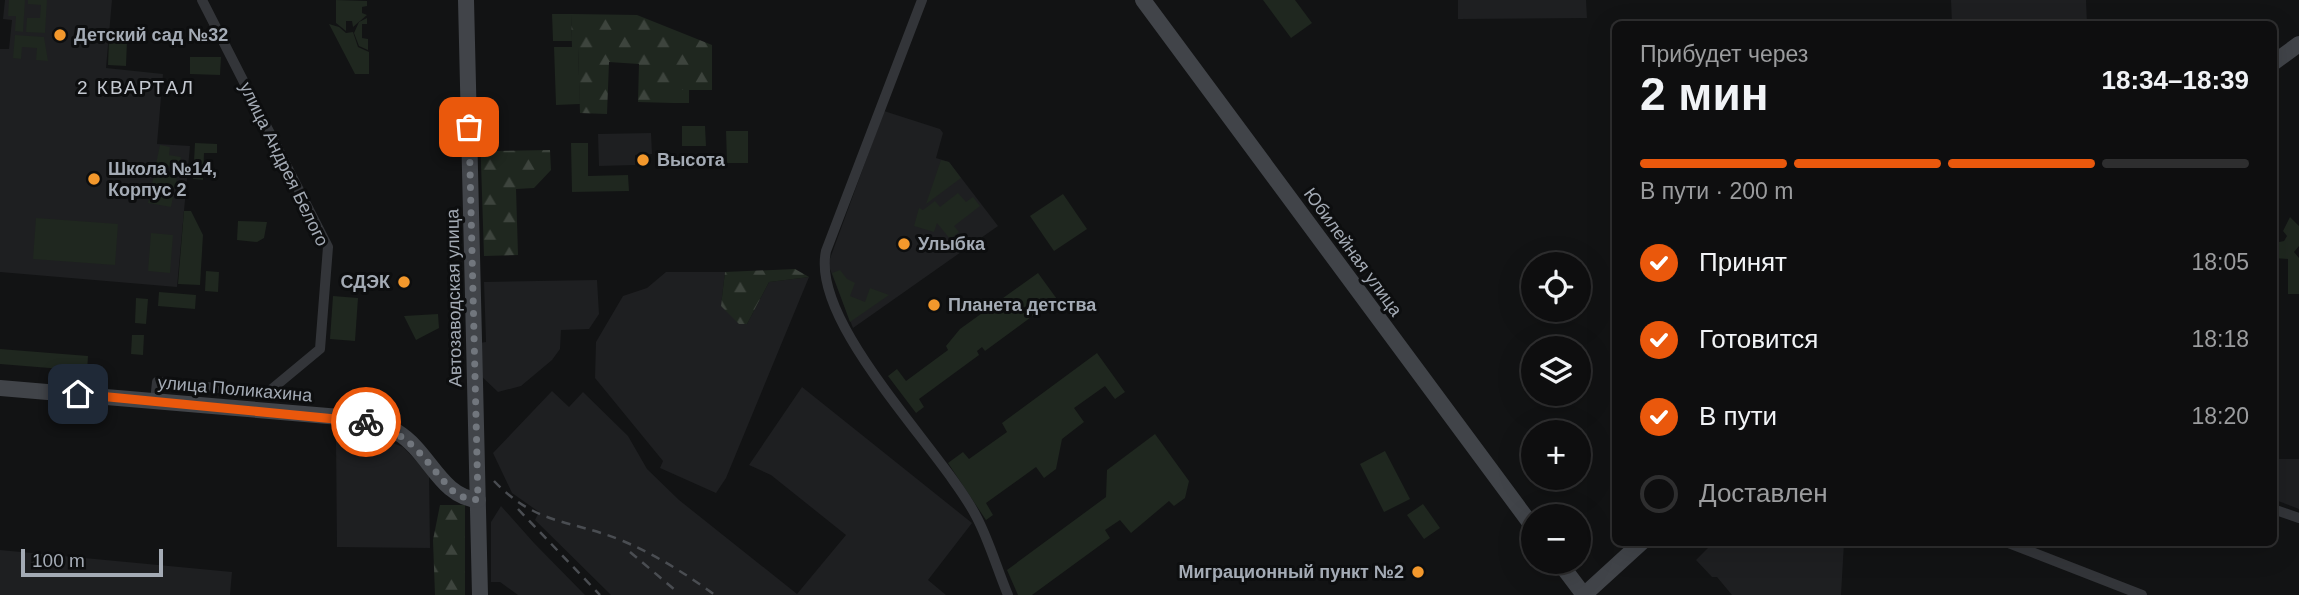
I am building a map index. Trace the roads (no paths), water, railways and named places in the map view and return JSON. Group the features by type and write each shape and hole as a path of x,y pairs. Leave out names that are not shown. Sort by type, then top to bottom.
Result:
{"street":[{"name":"улица Андрея Белого","path":"155,401 157,382 267,393 320,349 328,247 202,0"},
{"name":"Автозаводская улица","path":"466,0 480,595"},
{"path":"922,0 826,251 823,267 846,331 970,505 1008,595"},
{"name":"Юбилейная улица","path":"1143,0 1521,511"},
{"path":"2277,60 2299,44"},
{"name":"улица Поликахина","path":"0,388 340,418 383,426 413,445 458,496 478,500"},
{"path":"2277,510 2299,518"},
{"path":"1568,574 1584,595 1638,546"},
{"path":"2016,546 2142,595"}],"railway":[{"path":"494,481 510,496 540,514 635,546 715,595"},
{"path":"518,509 600,595"},
{"path":"630,552 675,590"}],"place":[{"name":"Детский сад №32","path":"60,35"},
{"name":"Высота","path":"643,160"},
{"name":"Школа №14, Корпус 2","path":"94,179"},
{"name":"Улыбка","path":"904,244"},
{"name":"СДЭК","path":"404,282"},
{"name":"Планета детства","path":"934,305"},
{"name":"Миграционный пункт №2","path":"1418,572"}],"district":[{"name":"2 КВАРТАЛ","path":"136,87"}]}
